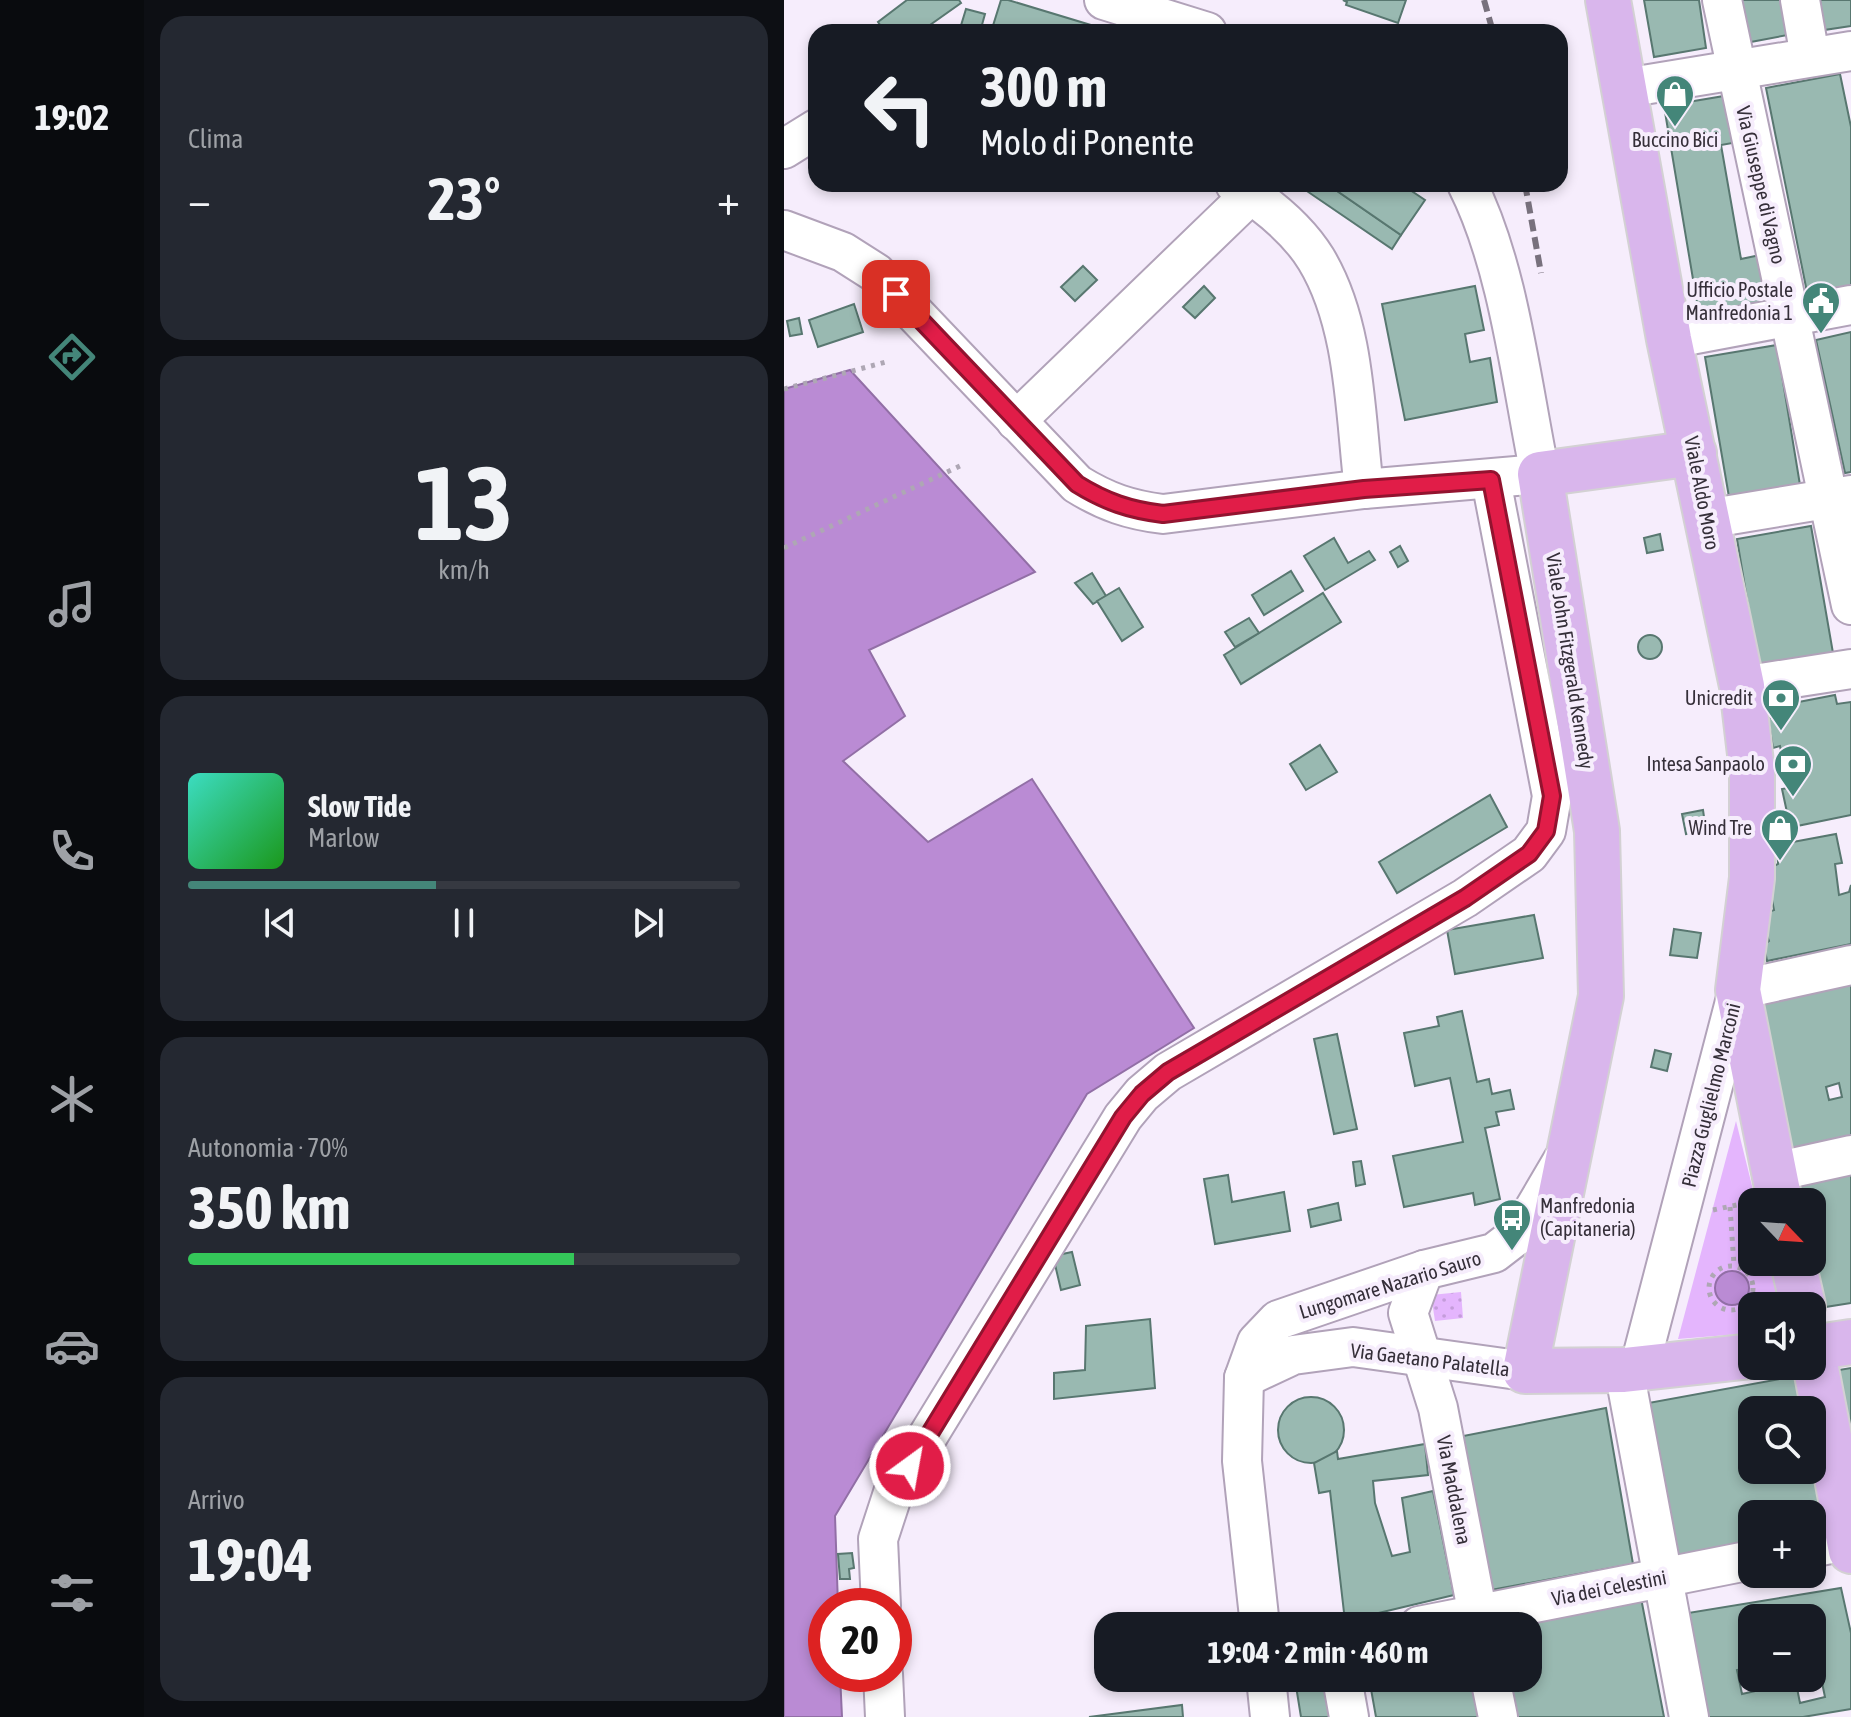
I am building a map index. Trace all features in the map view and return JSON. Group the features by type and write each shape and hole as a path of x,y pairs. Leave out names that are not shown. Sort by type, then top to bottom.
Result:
{"main road":[{"name":"Viale Aldo Moro","path":"1608,0 1669,339 1742,686 1752,771 1752,878 1738,990"},
{"path":"1540,474 1694,453"},
{"name":"Viale John Fitzgerald Kennedy","path":"1540,474 1597,831 1601,996 1571,1146"},
{"name":"Piazza Guglielmo Marconi","path":"1738,990 1777,1188"},
{"path":"1571,1146 1525,1371 1631,1370 1738,1358"},
{"path":"1826,1346 1851,1342"},
{"path":"1816,1380 1837,1546"}],"street":[{"path":"1104,0 1181,24"},
{"name":"Via Giuseppe di Vagno","path":"1722,0 1791,316 1841,497 1851,605"},
{"path":"1800,0 1810,57"},
{"path":"1625,88 1851,51"},
{"path":"1016,421 1240,192"},
{"path":"1247,192 1282,218 1316,259 1339,312 1364,489"},
{"name":"Viale John Fitzgerald Kennedy","path":"1471,192 1485,218 1499,272 1540,474"},
{"path":"793,229 876,273 1077,484 1103,500 1133,511 1163,514 1364,489 1540,474"},
{"path":"1669,339 1851,305"},
{"path":"880,1588 878,1539 893,1493 1123,1117 1142,1094 1168,1072 1465,898 1529,854 1546,831 1552,796 1491,480"},
{"path":"1706,519 1841,497"},
{"path":"1742,686 1851,669"},
{"path":"1738,990 1851,965"},
{"name":"Piazza Guglielmo Marconi","path":"1631,1370 1680,1217 1738,990"},
{"name":"Lungomare Nazario Sauro","path":"1258,1612 1242,1461 1244,1378 1257,1342 1278,1320 1424,1270 1494,1253 1520,1233 1571,1146"},
{"path":"1781,1188 1851,1155"},
{"name":"Via Maddalena","path":"1424,1270 1408,1313 1438,1408 1477,1612"},
{"name":"Via Gaetano Palatella","path":"1244,1378 1293,1355 1353,1347 1423,1354 1525,1371"},
{"path":"1631,1370 1663,1577 1689,1717"},
{"name":"Via dei Celestini","path":"1513,1612 1738,1563"},
{"path":"884,1692 885,1717"},
{"path":"1267,1692 1270,1717"},
{"path":"1345,1692 1349,1717"},
{"path":"1493,1692 1498,1717"}],"path":[{"path":"784,389 886,362"},
{"path":"784,548 960,466"},
{"name":"Piazza Guglielmo Marconi","path":"1680,1217 1738,1203"},
{"path":"1730,1206 1734,1265"},
{"path":"1734,1265 1752,1278 1754,1290 1748,1303 1729,1310 1718,1307 1709,1289 1710,1279 1718,1270 1734,1265"}],"shaded area":[{"path":"850,370 1035,572 869,650 905,716 843,761 928,842 1032,779 1194,1028 1087,1094 835,1516 837,1588 808,1588 808,1692 841,1692 842,1717 784,1717 784,389"},
{"path":"1736,1121 1753,1188 1738,1188 1738,1276 1774,1276 1778,1292 1738,1292 1738,1334 1678,1339"},
{"path":"1732,1271 1744,1276 1748,1292 1738,1292 1738,1303 1732,1305 1720,1300 1715,1288 1720,1276"},
{"path":"1461,1292 1463,1318 1435,1321 1431,1295"}],"building":[{"path":"907,0 959,0 961,3 931,24 878,22"},
{"path":"1001,0 1008,0 1088,24 994,24"},
{"path":"1343,0 1406,0 1398,23 1346,5 1347,2"},
{"path":"1644,0 1699,0 1706,48 1654,57"},
{"path":"1733,0 1788,0 1793,34 1740,44"},
{"path":"1820,0 1851,0 1851,26 1824,30"},
{"path":"966,9 985,14 982,24 961,24"},
{"path":"1840,74 1851,127 1851,289 1808,297 1766,88"},
{"path":"1730,95 1738,142 1721,145 1741,259 1760,255 1768,303 1699,315 1664,106"},
{"path":"1308,192 1339,192 1401,235 1392,249"},
{"path":"1339,192 1413,192 1425,200 1401,235"},
{"path":"1083,266 1097,280 1075,301 1061,287"},
{"path":"1204,286 1215,298 1195,318 1183,307"},
{"path":"1475,286 1484,330 1465,334 1470,362 1490,358 1497,402 1405,420 1382,304"},
{"path":"854,304 863,332 818,347 809,320"},
{"path":"799,318 802,334 790,336 787,321"},
{"path":"1851,332 1851,472 1845,473 1816,340"},
{"path":"1777,345 1800,485 1729,497 1705,357"},
{"path":"1811,526 1833,653 1758,666 1737,539"},
{"path":"1660,534 1663,550 1647,553 1644,538"},
{"path":"1334,538 1348,563 1369,551 1375,560 1325,590 1304,556"},
{"path":"1400,546 1408,561 1398,567 1390,552"},
{"path":"1291,571 1303,591 1264,615 1252,595"},
{"path":"1092,573 1106,596 1093,604 1075,583"},
{"path":"1119,588 1143,627 1122,641 1097,601"},
{"path":"1323,593 1341,622 1241,684 1224,655"},
{"path":"1249,618 1259,633 1235,647 1225,632"},
{"path":"1645,635 1655,635 1662,642 1662,652 1655,659 1645,659 1638,652 1638,642"},
{"path":"1835,695 1837,704 1851,702 1851,815 1797,826 1794,816 1788,817 1782,789 1788,788 1780,746 1773,748 1768,718 1775,717 1773,707"},
{"path":"1320,745 1337,772 1306,790 1290,764"},
{"path":"1490,795 1507,827 1397,893 1379,862"},
{"path":"1703,810 1706,831 1686,834 1682,814"},
{"path":"1836,834 1842,863 1835,864 1839,895 1849,892 1851,885 1851,944 1767,961 1764,945 1769,941 1765,930 1769,927 1768,912 1774,910 1771,895 1774,866 1778,864 1777,845"},
{"path":"1534,915 1543,958 1455,974 1447,930"},
{"path":"1674,929 1701,933 1697,958 1670,955"},
{"path":"1851,977 1851,1141 1789,1156 1752,1002","holes":["1839,1083 1842,1097 1829,1100 1826,1087"]},
{"path":"1462,1011 1477,1082 1489,1079 1492,1094 1510,1090 1514,1109 1496,1112 1499,1125 1485,1128 1500,1199 1475,1205 1473,1193 1404,1207 1393,1156 1463,1142 1450,1078 1415,1086 1404,1033 1439,1026 1437,1017"},
{"path":"1337,1034 1357,1129 1334,1134 1314,1039"},
{"path":"1655,1050 1671,1054 1667,1071 1651,1067"},
{"path":"1361,1161 1365,1184 1356,1186 1353,1162"},
{"path":"1851,1173 1851,1303 1826,1307 1826,1292 1817,1292 1814,1276 1826,1276 1826,1188 1795,1188 1794,1185"},
{"path":"1228,1175 1232,1202 1284,1192 1290,1231 1215,1244 1204,1179"},
{"path":"1338,1203 1341,1220 1311,1227 1308,1210"},
{"path":"1072,1252 1080,1285 1061,1290 1053,1256"},
{"path":"1150,1319 1155,1388 1054,1399 1054,1373 1085,1370 1086,1326"},
{"path":"1851,1368 1851,1462 1833,1371"},
{"path":"1774,1380 1797,1380 1800,1396 1738,1396 1738,1484 1818,1484 1821,1500 1738,1500 1738,1546 1674,1557 1643,1404"},
{"path":"1311,1397 1324,1399 1334,1407 1342,1417 1342,1443 1334,1453 1324,1461 1311,1463 1298,1461 1288,1453 1280,1443 1278,1430 1280,1417 1288,1407 1298,1399"},
{"path":"1606,1408 1633,1564 1480,1592 1448,1439"},
{"path":"1425,1444 1428,1475 1373,1481 1375,1503 1392,1556 1410,1552 1402,1498 1433,1491 1454,1595 1383,1612 1344,1612 1330,1491 1319,1493 1314,1463 1337,1451 1338,1459"},
{"path":"852,1553 854,1568 849,1569 850,1579 840,1579 838,1554"},
{"path":"1841,1588 1851,1633 1851,1709 1803,1717 1703,1717 1682,1614 1738,1605 1738,1692 1798,1692 1800,1703 1825,1697 1826,1604 1743,1604"},
{"path":"1641,1598 1664,1717 1500,1717 1495,1692 1542,1692 1542,1616"},
{"path":"1297,1692 1342,1692 1346,1717 1301,1717"},
{"path":"1372,1692 1475,1692 1480,1717 1376,1717"},
{"path":"1182,1705 1183,1717 1089,1717"}],"railway":[{"path":"1484,0 1491,24"},
{"path":"1526,192 1541,273"}],"place":[{"name":"Buccino Bici","path":"1675,128"},
{"name":"Ufficio Postale Manfredonia 1","path":"1821,335"},
{"name":"Unicredit","path":"1781,732"},
{"name":"Intesa Sanpaolo","path":"1793,798"},
{"name":"Wind Tre","path":"1780,862"},
{"name":"Manfredonia (Capitaneria)","path":"1512,1252"}],"route":[{"path":"896,294 1077,484 1103,500 1133,511 1163,514 1364,489 1491,480 1552,796 1546,831 1529,854 1465,898 1168,1072 1142,1094 1123,1117 910,1466"}]}
